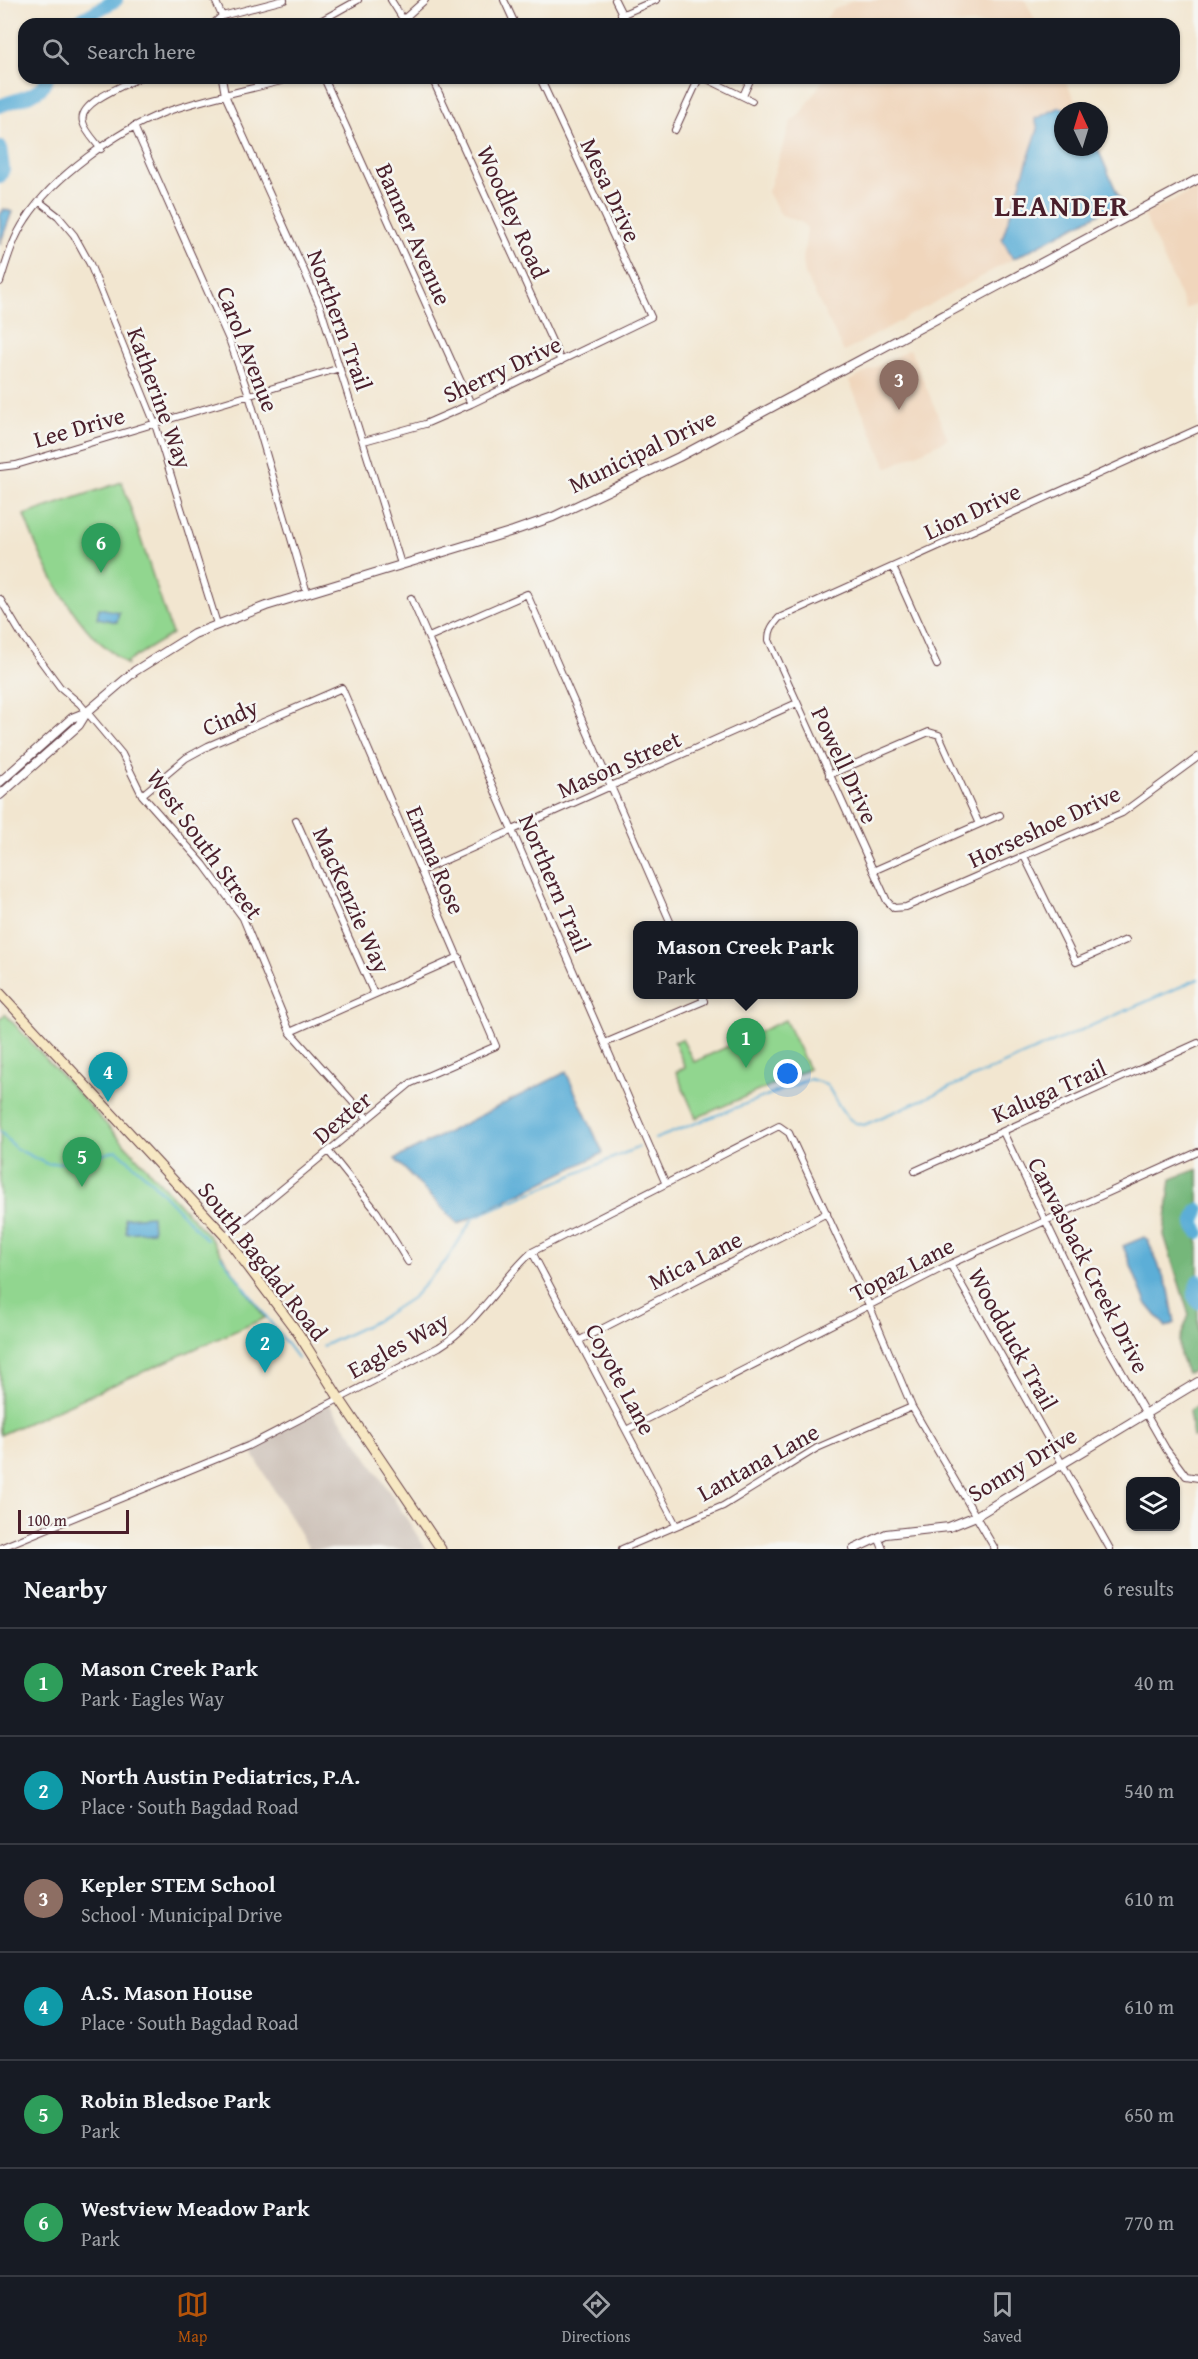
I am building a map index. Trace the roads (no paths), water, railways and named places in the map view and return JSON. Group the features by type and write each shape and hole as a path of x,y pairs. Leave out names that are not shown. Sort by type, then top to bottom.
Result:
{"main road":[{"name":"South Bagdad Road","path":"0,993 225,1236 298,1333 441,1549"}],"street":[{"path":"215,0 222,16"},
{"path":"220,18 284,0"},
{"path":"326,18 358,0"},
{"path":"391,0 401,18"},
{"path":"407,18 425,0"},
{"path":"504,0 512,18"},
{"path":"615,0 623,18"},
{"path":"621,15 656,0"},
{"path":"101,149 83,123 83,111 90,104 128,84"},
{"name":"Northern Trail","path":"223,84 225,95 320,306 401,564"},
{"path":"0,282 11,247 26,218 64,176 134,126 164,113 268,84"},
{"name":"Banner Avenue","path":"327,84 471,404"},
{"name":"Woodley Road","path":"435,84 561,361"},
{"name":"Mesa Drive","path":"543,84 651,317"},
{"path":"675,130 696,84"},
{"path":"718,84 752,101"},
{"path":"743,96 748,84"},
{"name":"Carol Avenue","path":"134,126 230,342 249,395 307,593"},
{"name":"Municipal Drive","path":"0,782 72,718 87,712 142,667 194,634 307,593 537,523 639,476 1198,179"},
{"name":"Katherine Way","path":"40,201 58,216 74,235 90,264 155,424 217,624"},
{"name":"Sherry Drive","path":"364,441 425,423 471,404 651,317"},
{"name":"Lee Drive","path":"0,467 16,465 340,368"},
{"name":"Lion Drive","path":"769,634 779,618 1198,429"},
{"path":"893,567 937,665"},
{"path":"429,637 527,594 670,921"},
{"name":"Northern Trail","path":"411,598 665,1182"},
{"name":"West South Street","path":"0,599 21,633 60,687 87,712 123,754 142,795 204,865 243,918 290,1032 367,1118"},
{"name":"Powell Drive","path":"769,634 829,775 887,901 894,908"},
{"name":"Cindy","path":"142,795 186,758 208,746 342,688"},
{"name":"Emma Rose","path":"342,688 496,1046"},
{"name":"Mason Street","path":"421,871 797,703"},
{"name":"Municipal Drive","path":"0,795 79,725 87,712"},
{"path":"829,775 929,732 939,735 979,824"},
{"path":"28,757 34,764"},
{"name":"Horseshoe Drive","path":"894,908 906,907 1122,813 1198,757"},
{"path":"873,871 1000,815"},
{"name":"MacKenzie Way","path":"296,820 374,994"},
{"path":"1024,856 1076,962 1126,940"},
{"path":"290,1032 459,957"},
{"path":"605,1043 701,999"},
{"name":"Kaluga Trail","path":"915,1171 1198,1044"},
{"name":"Dexter","path":"225,1236 411,1083 496,1046"},
{"name":"Eagles Way","path":"0,1548 248,1446 449,1341 467,1326 508,1276 532,1252 773,1127 782,1127 789,1133 827,1213"},
{"name":"Canvasback Creek Drive","path":"1004,1132 1099,1332 1166,1449 1186,1476 1198,1478"},
{"path":"329,1152 377,1212 408,1262"},
{"name":"Topaz Lane","path":"628,1430 950,1264 1198,1152"},
{"path":"827,1213 912,1407 995,1549"},
{"name":"Mica Lane","path":"580,1340 827,1213"},
{"name":"Coyote Lane","path":"532,1252 628,1430 676,1525"},
{"name":"Woodduck Trail","path":"950,1264 1110,1549"},
{"name":"Sonny Drive","path":"854,1549 878,1537 898,1532 949,1527 976,1516 1198,1382"},
{"name":"Lantana Lane","path":"622,1549 723,1506 817,1448 912,1407"},
{"path":"878,1537 884,1549"}],"water":[{"path":"1054,110 1054,156 1101,156 1121,202 1013,259 1002,239 1038,129 1035,119"},
{"path":"4,209 12,212 0,244 0,215"},
{"path":"99,608 119,612 117,622 97,618"},
{"path":"566,1072 603,1153 458,1224 395,1159"},
{"path":"152,1216 153,1231 126,1233 125,1218"},
{"path":"1144,1237 1148,1240 1169,1290 1175,1323 1166,1327 1146,1303 1123,1246"}],"waterway":[{"path":"84,18 116,0"},
{"path":"0,106 28,96 44,84"},
{"path":"0,147 3,169 0,176"},
{"path":"655,1139 810,1079 826,1084 846,1116 857,1124 864,1125 1198,979"},
{"path":"0,1131 15,1148 47,1164 85,1160 117,1150 149,1179 207,1240"},
{"path":"323,1346 376,1321 413,1297 446,1261 474,1217 639,1147"},
{"path":"1198,1210 1193,1224 1198,1232"},
{"path":"221,1256 298,1359"},
{"path":"1198,1281 1194,1297 1198,1302"}],"place":[{"name":"Kepler STEM School","path":"899,410"},
{"name":"Westview Meadow Park","path":"101,573"},
{"name":"Mason Creek Park","path":"746,1068"},
{"name":"A.S. Mason House","path":"108,1102"},
{"name":"Robin Bledsoe Park","path":"82,1187"},
{"name":"North Austin Pediatrics, P.A.","path":"265,1373"}],"district":[{"name":"LEANDER","path":"1062,205"}]}
